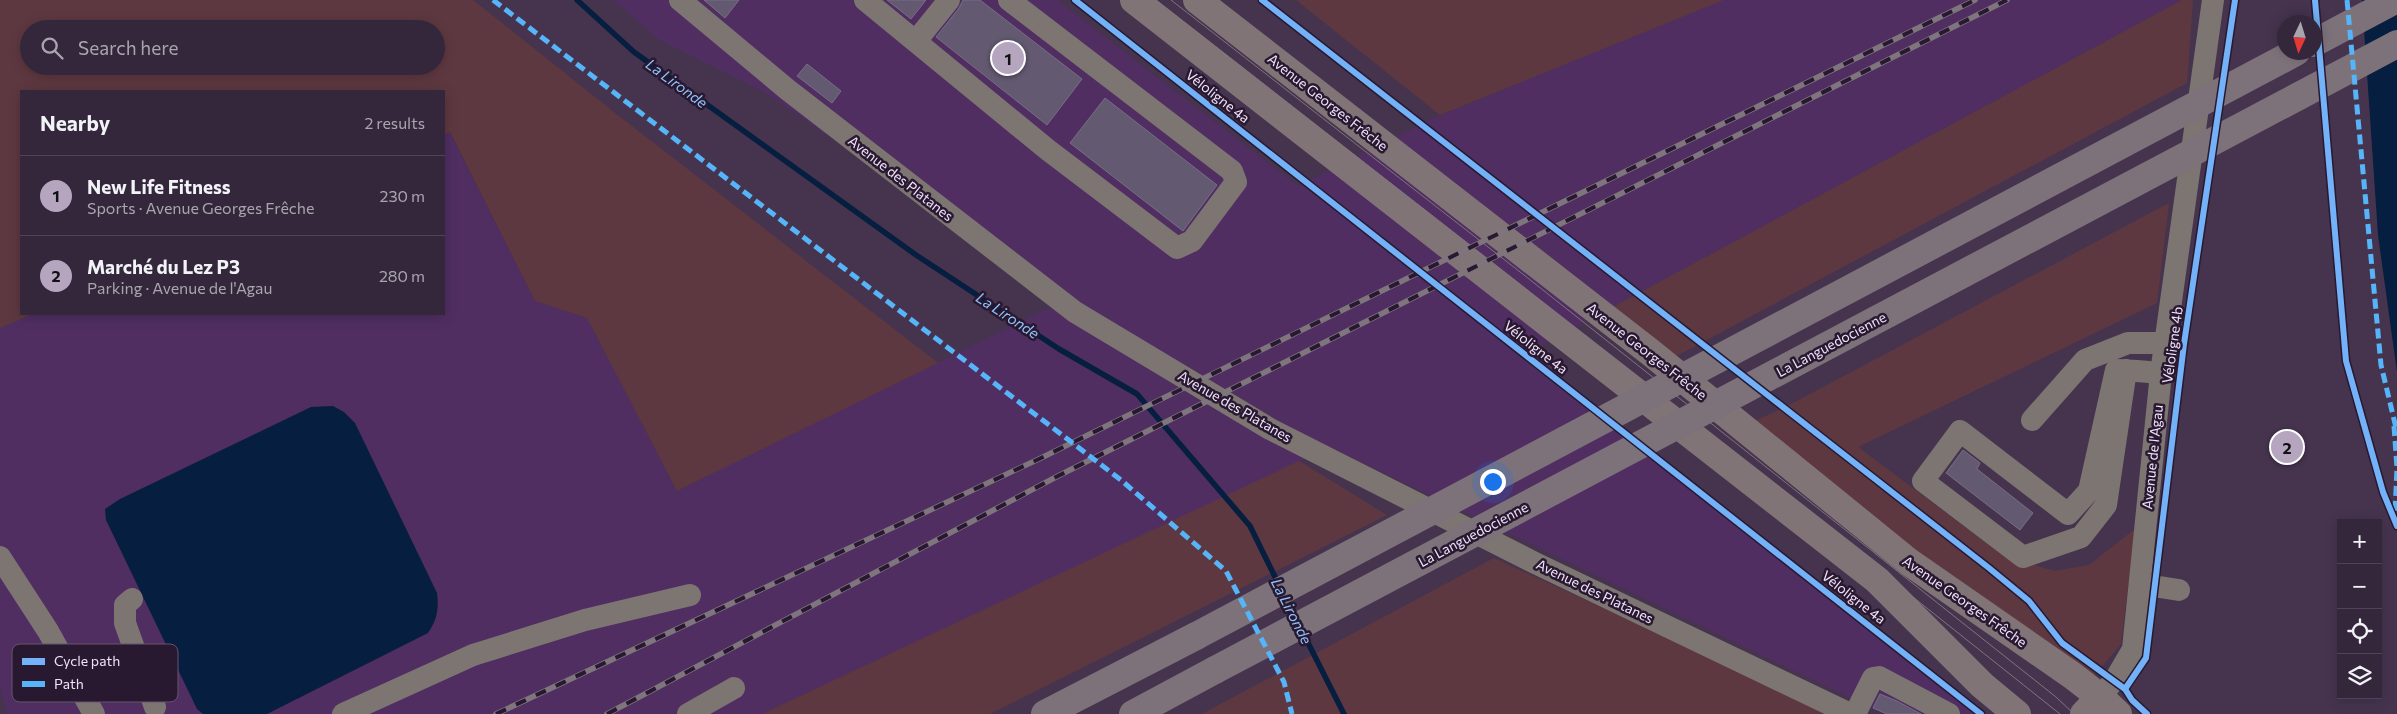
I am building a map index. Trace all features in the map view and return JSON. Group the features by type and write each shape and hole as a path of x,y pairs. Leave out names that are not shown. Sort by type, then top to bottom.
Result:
{"highway":[{"path":"2322,39 2396,0"},
{"name":"La Languedocienne","path":"1133,714 2397,44"},
{"path":"1046,714 2281,60"}],"main road":[{"path":"1134,0 1877,580 1982,685 2017,714"},
{"name":"Avenue Georges Frêche","path":"1197,0 1650,352 1910,562 2101,708"}],"street":[{"path":"865,0 1048,150 1177,248 1192,241 1236,182 1232,171 1009,0"},
{"path":"916,41 949,0"},
{"name":"Avenue de l'Agau","path":"2101,708 2133,649 2161,373 2213,0"},
{"name":"Avenue des Platanes","path":"687,2 788,90 1075,312 1270,429 1534,562 1850,714"},
{"path":"2032,420 2086,360 2128,343 2165,343"},
{"path":"2126,370 2106,505 2081,537 2023,557 1924,481 1960,431 2068,514 2088,491 2116,370 2126,370 2161,373"},
{"path":"0,557 55,644"},
{"path":"2140,584 2179,590"},
{"path":"343,714 474,655 584,620 690,595"},
{"path":"132,599 125,605 125,622 132,644"},
{"path":"1855,714 1873,678 1879,677 1949,714"},
{"path":"688,714 734,688"},
{"path":"87,702 94,714"}],"shaded area":[{"path":"0,0 473,0 615,113 938,363 677,491 587,318 535,301 450,132 445,134 445,90 20,90 20,315 31,315 0,328"},
{"path":"614,0 1057,0 1298,186 1440,115 1724,0 2182,0 1520,357 1911,659 1976,714 1884,714 1330,447 762,714 8,714 0,688 0,328 31,315 445,315 445,134 449,132 535,301 587,318 677,491 1065,300 768,94 658,39"},
{"path":"1296,0 1724,0 1440,115"},
{"path":"2182,0 2193,0 2187,83 1671,359 1613,307"},
{"path":"2169,203 2157,303 1858,447 2002,555 2054,571 2089,565 2135,529 2121,644 2090,681 1898,544 1751,423 1797,401"},
{"path":"1299,461 1387,515 990,714 762,714"},
{"path":"1494,558 1835,714 1202,714"}],"water":[{"path":"2362,0 2397,0 2397,372 2378,235"},
{"path":"333,406 344,412 355,423 437,593 438,604 435,619 428,633 267,714 203,714 197,709 178,670 178,644 166,644 106,520 105,509 120,499 311,407"}],"building":[{"path":"704,0 739,0 725,18"},
{"path":"887,0 926,0 911,19"},
{"path":"963,0 980,0 1082,79 1047,125 936,37"},
{"path":"807,64 841,91 832,103 797,76"},
{"path":"1105,98 1217,185 1183,231 1070,143"},
{"path":"1963,450 1980,463 1977,469 2033,513 2020,530 1946,473"},
{"path":"1880,694 1921,714 1887,714 1873,708"}],"waterway":[{"name":"La Lironde","path":"577,0 634,52 916,255 1059,349 1137,394 1250,526 1279,585"},
{"name":"La Lironde","path":"1286,598 1296,618"},
{"name":"La Lironde","path":"1302,631 1344,714"}],"tram line":[{"path":"1156,0 1517,282 2060,714"},
{"path":"1171,0 1524,275 2056,697 2074,714"}],"railway":[{"path":"496,714 1041,458 1975,0"},
{"path":"607,714 1058,476 2007,0"}],"marked path":[{"path":"493,0 1121,480 1226,571 1284,682 1292,714"},
{"path":"2347,0 2381,365 2397,432"},
{"path":"2394,426 2397,468 2395,513"}],"cycle path":[{"name":"Véloligne 4a","path":"1075,0 1981,714"},
{"path":"1262,0 1989,568 2029,601 2062,643 2125,689 2132,700 2147,714"},
{"name":"Véloligne 4b","path":"2125,689 2146,658 2184,344 2235,0"},
{"path":"2315,0 2346,361 2383,492 2397,526"}],"place":[{"name":"New Life Fitness","path":"1008,58"},
{"name":"Marché du Lez P3","path":"2287,447"}]}
